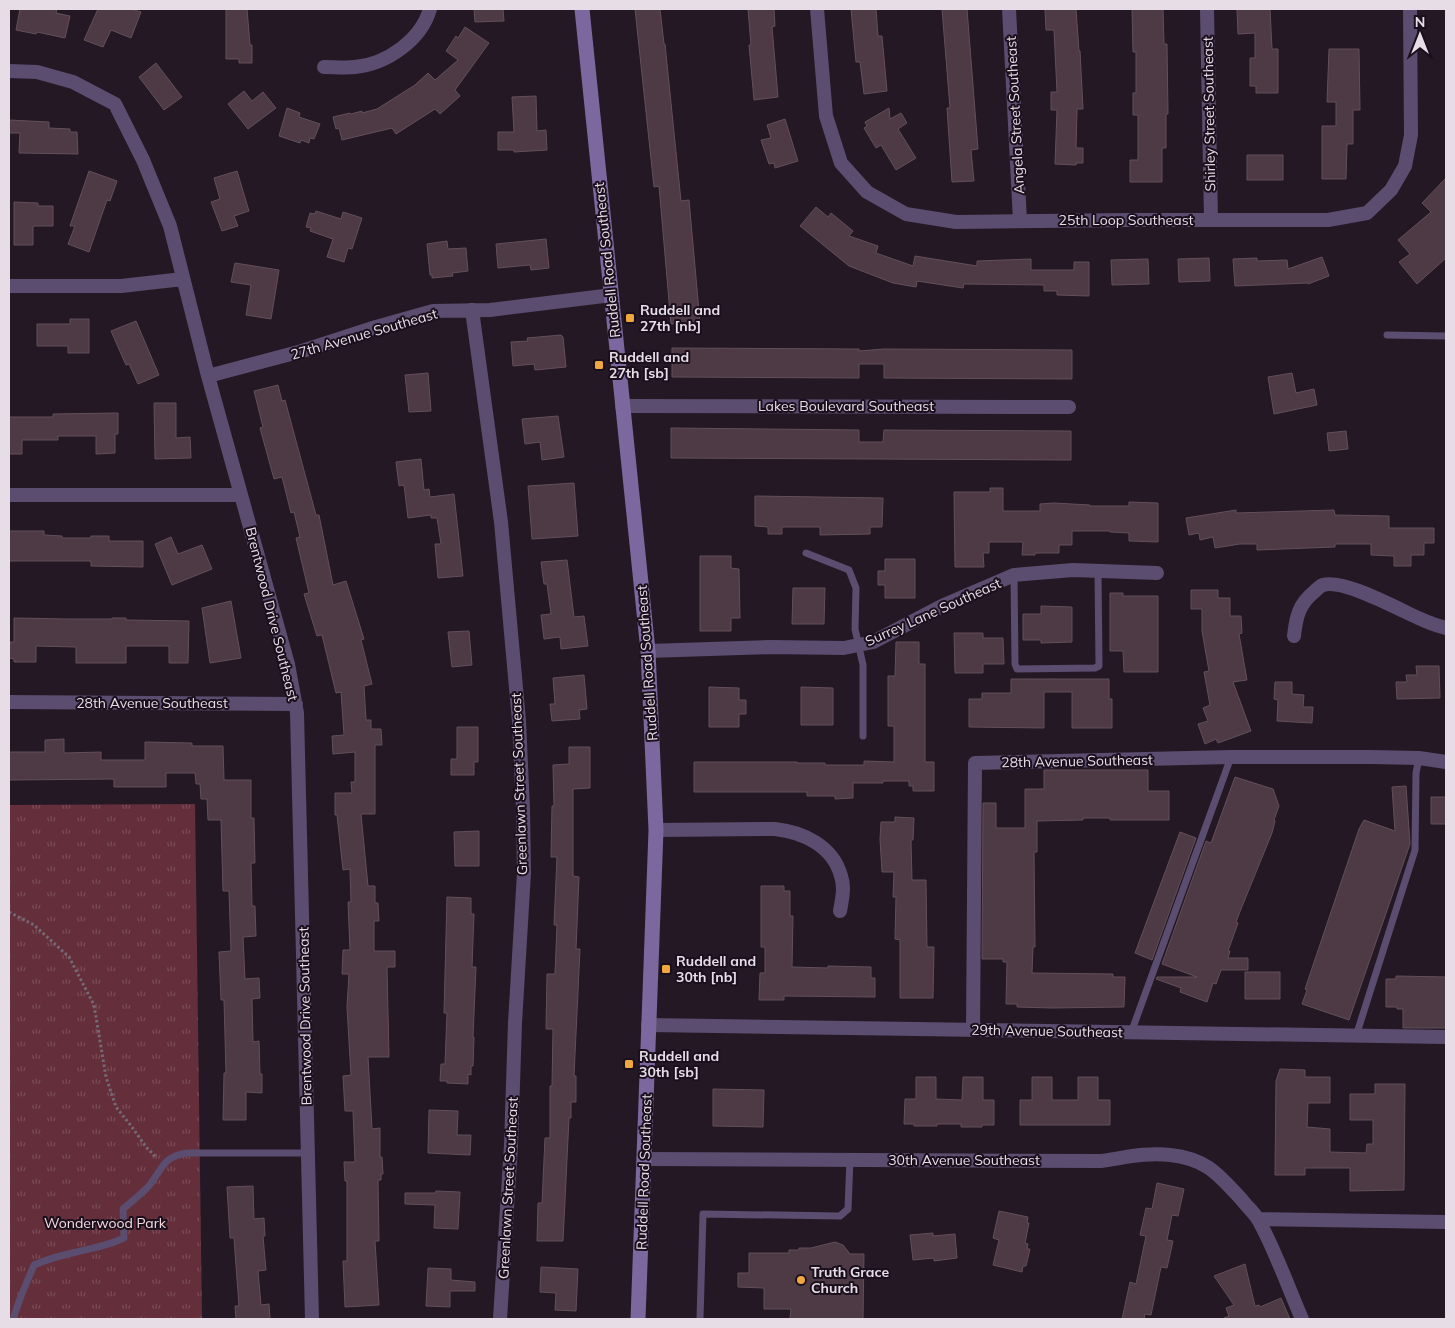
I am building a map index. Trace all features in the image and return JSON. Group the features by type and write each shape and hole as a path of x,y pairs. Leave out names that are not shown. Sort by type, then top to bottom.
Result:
{"main road":[{"name":"Ruddell Road Southeast","path":"582,9 648,651 656,830 638,1319"}],"street":[{"path":"324,67 355,67 383,60 410,42 426,21 430,9"},
{"name":"25th Loop Southeast","path":"818,9 826,116 841,163 867,192 906,214 956,222 1328,220 1367,213 1391,190 1405,166 1411,136 1410,9"},
{"name":"Angela Street Southeast","path":"1009,9 1020,221"},
{"name":"Shirley Street Southeast","path":"1207,9 1211,220"},
{"name":"Brentwood Drive Southeast","path":"9,71 37,72 73,82 115,104 143,160 170,226 208,376 288,664 297,713 312,1319"},
{"path":"9,286 122,286 183,279"},
{"name":"27th Avenue Southeast","path":"208,376 302,352 376,327 433,311 490,310 612,295"},
{"name":"Greenlawn Street Southeast","path":"472,310 501,522 519,721 523,809 524,874 515,1023 511,1145 500,1319"},
{"name":"Lakes Boulevard Southeast","path":"622,406 1069,407"},
{"path":"9,495 241,495"},
{"name":"Surrey Lane Southeast","path":"648,651 770,647 844,648 873,642 942,606 1014,575 1073,570 1157,572"},
{"path":"1294,636 1300,606 1312,593 1324,585 1360,591 1427,622 1446,628"},
{"name":"28th Avenue Southeast","path":"9,702 296,704"},
{"name":"28th Avenue Southeast","path":"973,1030 975,763 1231,757 1420,758 1446,762"},
{"path":"656,830 775,829 792,831 808,837 823,847 833,859 841,875 843,890 840,911"},
{"name":"29th Avenue Southeast","path":"648,1025 1446,1037"},
{"name":"30th Avenue Southeast","path":"644,1159 1101,1161 1150,1154 1168,1154 1195,1161 1216,1172 1230,1185 1258,1219 1302,1319"},
{"path":"1258,1219 1446,1222"}],"lane":[{"path":"1387,335 1446,336"},
{"path":"806,553 849,570 856,588 855,630 863,665 863,736"},
{"path":"1014,575 1015,664 1017,669 1095,668 1099,666 1098,570"},
{"path":"1131,1032 1231,757"},
{"path":"1356,1036 1415,850 1416,773 1420,758"},
{"path":"13,1319 34,1265 72,1252 105,1246 124,1238 124,1209 148,1187 162,1166 174,1155 187,1153 308,1153"},
{"path":"700,1319 703,1214 840,1216 848,1209 850,1159"}],"path":[{"path":"9,912 34,925 69,957 94,1005 106,1077 116,1108 146,1147 158,1159"}],"green space":[{"name":"Wonderwood Park","path":"195,804 202,1319 9,1319 9,805"}],"building":[{"path":"20,9 57,9 56,13 70,16 65,38 16,30"},
{"path":"98,9 131,9 141,12 131,38 111,30 103,47 84,40"},
{"path":"226,9 247,9 250,45 252,45 252,63 239,63 239,59 226,59"},
{"path":"474,9 503,9 504,21 475,22"},
{"path":"635,9 660,9 681,201 689,200 700,322 671,324 659,186 654,187"},
{"path":"748,9 774,9 775,26 772,27 778,97 754,100"},
{"path":"851,9 876,9 878,36 882,36 887,91 864,94 860,62 856,62"},
{"path":"942,9 967,9 978,149 971,150 974,181 952,182 947,108 950,108"},
{"path":"1045,9 1076,9 1083,109 1077,109 1076,148 1083,148 1083,163 1076,163 1076,165 1055,164 1057,110 1051,110 1051,92 1057,92 1054,30 1046,30"},
{"path":"1132,9 1163,9 1164,44 1167,44 1168,114 1166,114 1166,148 1162,148 1162,182 1130,182 1130,160 1138,160 1138,115 1133,115 1133,93 1136,93 1136,52 1133,52"},
{"path":"1237,9 1270,9 1272,49 1278,49 1278,93 1256,93 1256,86 1250,86 1250,58 1255,58 1255,33 1238,34"},
{"path":"465,27 489,43 455,90 460,96 440,114 435,109 396,134 392,128 342,140 339,128 336,129 333,117 377,109 415,85 428,73 435,80 458,60 446,51"},
{"path":"1329,49 1359,49 1360,110 1353,110 1353,144 1347,144 1346,179 1322,179 1322,126 1336,126 1336,102 1327,102"},
{"path":"156,63 182,97 164,110 139,77"},
{"path":"244,91 252,101 263,92 276,108 248,129 228,104"},
{"path":"536,96 537,131 546,130 547,150 514,152 514,150 498,150 498,132 514,132 512,97"},
{"path":"287,108 300,113 299,117 320,124 314,139 310,138 309,143 301,140 300,143 279,136"},
{"path":"889,108 890,119 901,113 907,123 898,129 916,158 896,170 881,145 876,148 864,128 867,126 865,122"},
{"path":"785,119 798,161 775,168 774,163 769,164 761,140 771,138 767,125"},
{"path":"9,120 49,122 49,128 70,129 70,132 77,132 78,154 19,153 20,133 9,133"},
{"path":"1247,155 1283,155 1283,180 1247,180"},
{"path":"89,171 117,181 110,201 107,200 89,252 68,244 75,226 70,226"},
{"path":"237,171 249,211 234,216 238,226 222,231 211,202 220,199 214,178"},
{"path":"1446,178 1446,258 1417,284 1399,262 1410,254 1398,240 1431,212 1422,203"},
{"path":"14,202 38,203 38,206 53,206 53,226 33,226 33,245 14,245"},
{"path":"816,207 828,217 831,213 853,231 849,236 878,246 876,253 913,266 915,256 977,266 977,261 1031,259 1031,270 1074,270 1074,262 1089,262 1089,296 1057,295 1057,291 1044,291 1044,285 964,284 963,288 917,281 916,287 893,283 849,266 800,226"},
{"path":"316,211 341,219 343,212 362,218 352,249 348,248 344,262 327,257 333,239 310,231 311,228 306,227 310,213 315,214"},
{"path":"546,239 549,268 531,270 530,265 498,268 496,244"},
{"path":"447,241 448,249 466,248 468,271 452,273 453,276 432,278 432,275 430,275 427,244"},
{"path":"1322,257 1329,276 1308,284 1235,286 1233,259 1257,258 1257,261 1287,260 1288,269"},
{"path":"1209,258 1210,281 1179,282 1178,259"},
{"path":"1148,259 1149,284 1112,285 1111,260"},
{"path":"235,263 279,270 271,319 246,315 251,285 231,282"},
{"path":"70,319 89,319 89,353 68,353 68,346 37,346 37,324 70,324"},
{"path":"136,321 159,375 138,384 129,364 126,365 111,331"},
{"path":"561,335 563,337 566,367 535,370 534,364 513,366 511,342 528,341 527,338"},
{"path":"672,348 859,349 859,351 884,349 1072,350 1072,379 884,378 884,364 859,364 859,378 672,377"},
{"path":"428,373 431,411 409,412 405,375"},
{"path":"1292,373 1296,393 1314,389 1317,405 1274,414 1268,377"},
{"path":"278,385 282,401 285,400 316,515 319,515 333,585 346,581 364,639 361,640 372,684 364,686 366,720 371,720 371,729 381,729 382,745 375,745 375,814 361,814 368,886 375,886 375,903 378,903 379,921 374,921 374,951 395,951 395,967 387,967 389,1057 368,1057 372,1129 380,1128 380,1157 382,1157 383,1174 381,1174 381,1180 378,1180 379,1241 375,1241 379,1305 345,1307 343,1261 347,1261 347,1181 345,1181 344,1162 355,1162 353,1111 345,1111 343,1076 351,1075 347,1007 349,974 342,974 343,950 350,950 348,902 351,902 350,869 343,870 337,815 335,815 335,793 352,793 351,782 355,782 355,752 333,754 332,736 344,735 341,692 336,693 322,635 317,636 304,594 309,593 296,538 300,537 294,512 291,513 282,477 274,479 260,428 263,427 254,391"},
{"path":"154,403 176,403 176,438 190,437 191,458 155,459"},
{"path":"118,413 118,434 115,434 115,453 96,454 96,436 58,436 58,440 22,440 22,454 9,454 9,417 53,417 53,414"},
{"path":"558,416 564,457 542,460 540,442 525,444 522,419"},
{"path":"671,428 859,430 859,442 883,442 884,430 1071,431 1071,460 671,458"},
{"path":"1346,431 1348,449 1329,451 1327,433"},
{"path":"421,459 424,490 429,489 430,497 454,494 463,576 438,578 435,544 441,544 437,518 431,518 431,515 408,518 404,485 399,486 396,462"},
{"path":"574,483 578,536 532,539 528,486"},
{"path":"990,488 1003,488 1003,511 1040,511 1040,504 1054,503 1090,506 1129,506 1129,502 1158,503 1158,542 1129,541 1129,533 1072,531 1072,545 1059,545 1059,553 1022,555 1023,542 989,542 989,553 983,553 984,567 955,567 954,492 990,492"},
{"path":"755,496 883,498 882,527 870,527 870,534 820,535 820,527 782,527 782,534 768,534 768,527 755,526"},
{"path":"1236,510 1236,513 1334,510 1335,515 1389,516 1389,528 1434,528 1434,543 1424,543 1424,555 1411,555 1411,566 1394,566 1394,556 1371,555 1371,544 1335,544 1335,547 1257,550 1257,544 1240,544 1215,548 1213,537 1200,540 1199,533 1189,535 1186,518"},
{"path":"9,531 44,531 44,535 62,536 62,538 109,536 109,541 143,541 143,567 91,566 91,561 9,561"},
{"path":"171,537 178,554 202,545 212,569 172,585 155,544"},
{"path":"700,556 731,556 731,568 739,569 740,618 731,618 731,631 700,631"},
{"path":"885,559 915,559 915,598 885,598 885,585 878,585 878,571 885,571"},
{"path":"567,560 574,617 584,616 588,646 561,649 560,637 544,639 541,615 551,614 547,584 544,584 541,562"},
{"path":"793,588 825,588 824,624 792,624"},
{"path":"1191,590 1218,590 1218,598 1230,598 1230,616 1241,616 1242,633 1239,634 1247,680 1233,682 1251,731 1218,743 1216,739 1205,744 1198,724 1208,721 1203,708 1210,705 1204,672 1209,671 1202,631 1202,609 1191,609"},
{"path":"1110,593 1123,593 1123,596 1158,596 1158,672 1124,672 1123,651 1110,651"},
{"path":"231,601 241,658 210,663 202,608"},
{"path":"1041,606 1072,607 1072,642 1041,643 1041,640 1023,640 1023,614 1041,614"},
{"path":"14,618 126,618 126,620 189,621 188,663 169,663 169,646 126,646 126,663 76,663 76,647 36,646 36,662 14,662 14,659 9,658 10,642 14,642"},
{"path":"469,631 472,665 452,667 448,632"},
{"path":"954,633 983,633 983,638 1003,638 1004,664 983,664 983,673 955,673"},
{"path":"896,642 919,642 919,664 925,664 925,762 934,762 934,791 913,791 913,786 909,786 909,781 883,781 883,783 853,783 853,798 835,799 835,796 807,796 807,792 694,792 694,762 797,762 825,763 825,765 864,765 864,761 894,762 894,726 888,726 888,676 895,676"},
{"path":"1416,666 1439,666 1440,698 1397,699 1396,682 1407,682 1406,675 1417,675"},
{"path":"584,675 587,709 579,710 580,719 552,721 550,704 555,704 553,678"},
{"path":"1011,679 1109,679 1109,699 1112,699 1112,728 1072,728 1072,692 1044,692 1044,728 969,727 969,699 982,699 982,693 1011,693"},
{"path":"1275,682 1292,682 1292,694 1304,695 1303,707 1313,707 1312,723 1277,721 1278,700 1274,699"},
{"path":"709,687 739,688 739,700 746,700 746,714 739,714 739,727 709,727"},
{"path":"801,687 833,688 833,725 801,725"},
{"path":"457,727 478,727 478,762 474,762 474,775 451,775 451,759 457,759"},
{"path":"64,739 64,753 101,752 101,760 145,760 145,742 192,743 192,746 223,746 224,780 251,780 251,818 254,818 255,863 251,863 252,906 255,906 256,936 243,937 245,979 259,978 260,998 252,999 253,1042 259,1041 262,1093 246,1092 246,1120 223,1120 224,1073 226,1073 224,1000 221,1000 219,952 231,951 229,891 223,891 221,820 208,820 207,799 201,799 200,784 196,784 195,773 166,773 166,787 114,787 114,779 9,780 9,752 45,752 45,740"},
{"path":"569,747 590,747 590,788 573,789 573,876 579,877 576,949 580,949 574,1076 576,1076 576,1102 571,1102 571,1118 569,1118 563,1241 537,1241 538,1203 542,1203 545,1138 550,1138 550,1086 552,1086 553,1029 546,1029 547,974 555,974 557,925 554,925 557,857 551,857 552,806 554,806 553,765 569,764"},
{"path":"1044,770 1148,770 1148,791 1169,791 1169,820 1083,818 1083,820 1037,821 1037,852 1034,852 1035,947 1033,947 1032,973 1113,974 1113,977 1125,977 1124,1007 1052,1008 1017,1007 1017,1004 1006,1004 1007,962 1003,962 1003,959 982,959 983,803 996,803 996,828 1025,828 1025,789 1044,789"},
{"path":"1235,777 1273,789 1279,806 1272,833 1236,922 1238,923 1228,951 1230,951 1228,958 1248,958 1248,970 1221,970 1216,984 1213,983 1207,1002 1180,992 1181,988 1156,979 1157,977 1197,977 1162,964 1206,841 1211,843"},
{"path":"1406,786 1410,844 1349,1020 1302,1004 1307,990 1305,989 1359,829 1364,820 1395,831 1392,787"},
{"path":"1431,797 1446,797 1446,824 1431,824"},
{"path":"895,817 914,818 913,840 911,840 912,880 926,880 927,947 934,947 933,998 900,998 900,940 895,939 896,897 893,897 894,872 882,872 880,839 881,822 895,822"},
{"path":"479,831 479,866 455,866 454,832"},
{"path":"1180,832 1196,838 1152,960 1135,953"},
{"path":"761,886 784,886 784,891 790,891 790,916 793,916 792,967 871,967 871,978 875,978 875,997 784,996 784,1000 759,1000 760,973 765,973 765,947 761,947"},
{"path":"447,897 471,898 471,914 474,914 472,967 476,967 473,1066 471,1066 471,1075 468,1074 468,1084 440,1081 441,1064 445,1064 447,1013 444,1013"},
{"path":"1245,972 1280,972 1280,999 1245,999"},
{"path":"1396,976 1446,977 1446,1028 1403,1028 1403,1009 1386,1007 1386,979 1396,979"},
{"path":"1280,1069 1305,1070 1305,1077 1330,1077 1330,1103 1308,1103 1307,1127 1330,1129 1330,1152 1366,1153 1367,1144 1373,1144 1373,1120 1350,1120 1350,1094 1375,1094 1375,1084 1405,1084 1404,1190 1350,1191 1350,1168 1305,1168 1305,1175 1275,1175 1276,1081"},
{"path":"916,1077 936,1077 936,1099 962,1100 963,1077 983,1077 983,1100 994,1100 994,1125 961,1127 961,1124 914,1126 914,1124 904,1124 905,1099 916,1099"},
{"path":"1032,1077 1052,1077 1052,1100 1078,1100 1078,1077 1098,1077 1098,1100 1110,1100 1110,1125 1020,1125 1020,1100 1032,1100"},
{"path":"713,1089 764,1090 763,1127 713,1126"},
{"path":"429,1110 458,1111 457,1135 471,1135 470,1155 428,1153"},
{"path":"1157,1183 1184,1189 1178,1216 1172,1215 1167,1240 1173,1241 1167,1268 1161,1267 1151,1315 1145,1314 1144,1319 1122,1319 1130,1282 1136,1284 1146,1236 1140,1235 1146,1208 1152,1209"},
{"path":"253,1186 254,1219 264,1218 265,1236 263,1236 266,1270 258,1271 261,1305 269,1304 270,1319 236,1319 235,1306 239,1306 234,1238 230,1238 227,1187"},
{"path":"436,1191 460,1192 458,1229 434,1228 435,1205 405,1204 405,1193 435,1193"},
{"path":"999,1211 1028,1217 1027,1223 1029,1223 1025,1243 1028,1244 1027,1249 1030,1249 1026,1266 1023,1266 1022,1272 993,1265 999,1240 993,1238"},
{"path":"933,1233 933,1236 955,1234 957,1258 934,1261 934,1258 913,1260 910,1235"},
{"name":"Truth Grace Church","path":"835,1242 843,1245 850,1254 864,1254 863,1319 790,1319 791,1309 764,1309 764,1288 738,1287 738,1273 749,1273 749,1253 789,1253 789,1250 811,1248"},
{"path":"1245,1264 1255,1306 1259,1305 1260,1307 1281,1298 1290,1319 1224,1319 1229,1316 1226,1308 1234,1305 1214,1276"},
{"path":"541,1267 578,1269 576,1311 555,1310 556,1293 540,1292"},
{"path":"428,1268 451,1269 451,1280 475,1282 475,1291 450,1291 450,1307 426,1306"}],"place":[{"name":"Ruddell and 27th [nb]","path":"630,318"},
{"name":"Ruddell and 27th [sb]","path":"599,365"},
{"name":"Ruddell and 30th [nb]","path":"666,969"},
{"name":"Ruddell and 30th [sb]","path":"629,1064"},
{"name":"Truth Grace Church","path":"801,1280"}]}
